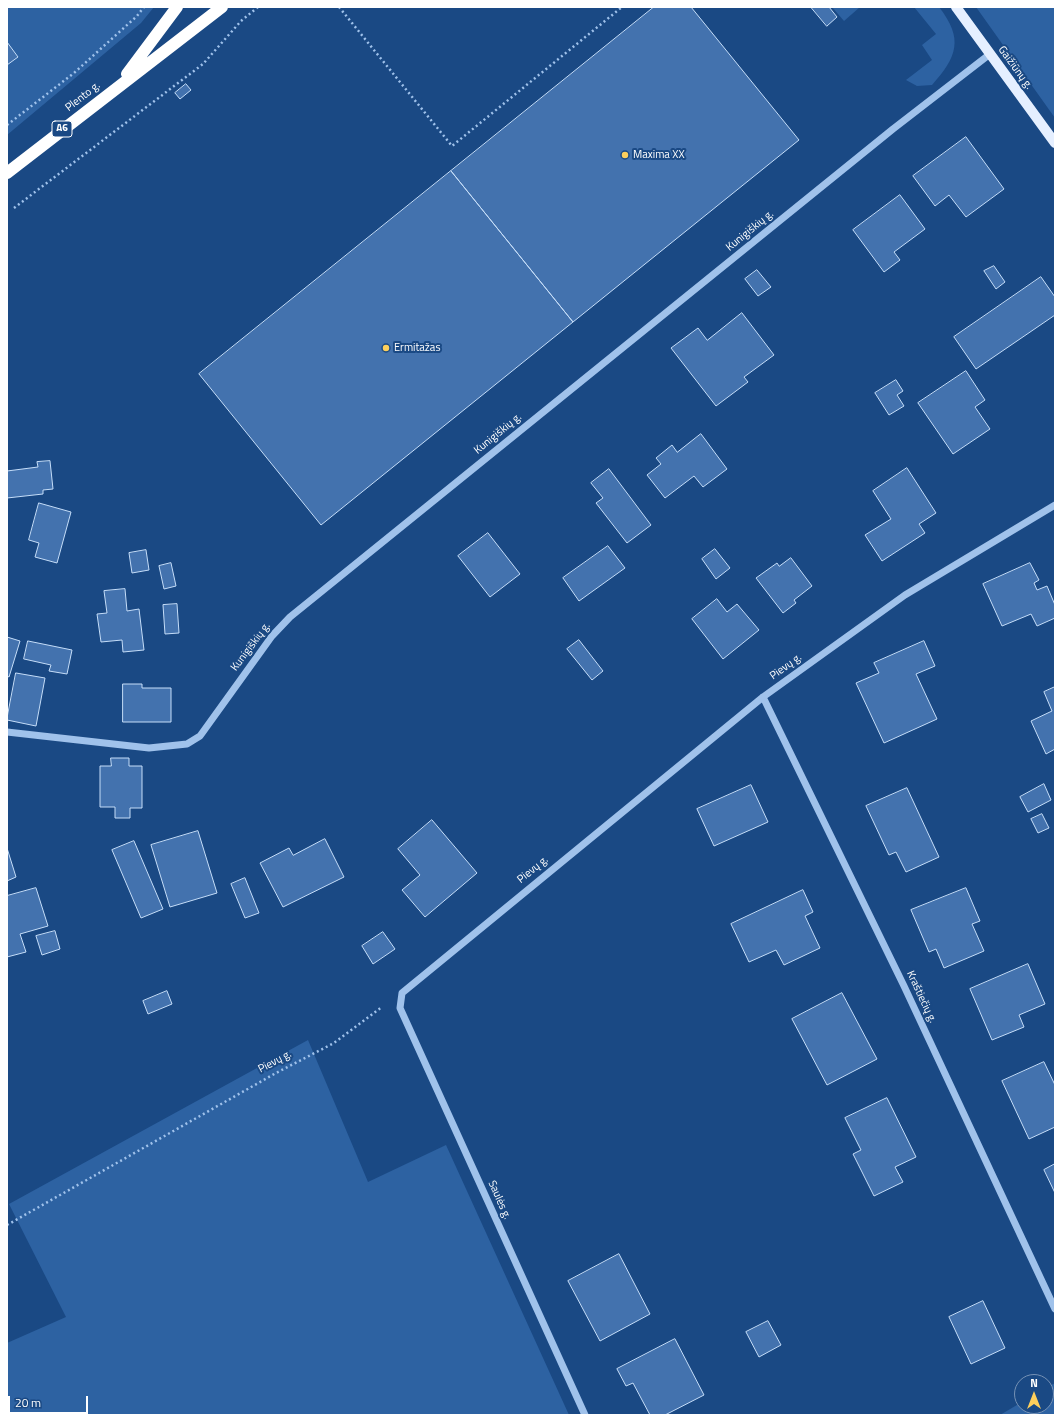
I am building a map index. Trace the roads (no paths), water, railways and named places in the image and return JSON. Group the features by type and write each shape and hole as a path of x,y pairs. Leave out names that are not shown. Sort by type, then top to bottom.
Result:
{"highway":[{"path":"118,86 176,7"},
{"name":"A6","path":"206,18 215,7"},
{"name":"A6","path":"118,86 222,7"},
{"name":"Plento g.","path":"7,173 118,86"}],"main road":[{"name":"Gaižiūnų g.","path":"956,7 1055,143"}],"street":[{"name":"Kunigiškių g.","path":"7,732 149,748 187,744 200,736 272,636 290,617 904,120 990,54"},
{"name":"Pievų g.","path":"402,993 763,697 905,595 1055,505"},
{"name":"Kraštiečių g.","path":"763,697 907,994 1055,1310"},
{"name":"Saulės g.","path":"402,993 400,1008 585,1415"}],"place":[{"name":"Maxima XX","path":"625,155"},
{"name":"Ermitažas","path":"386,348"}]}
